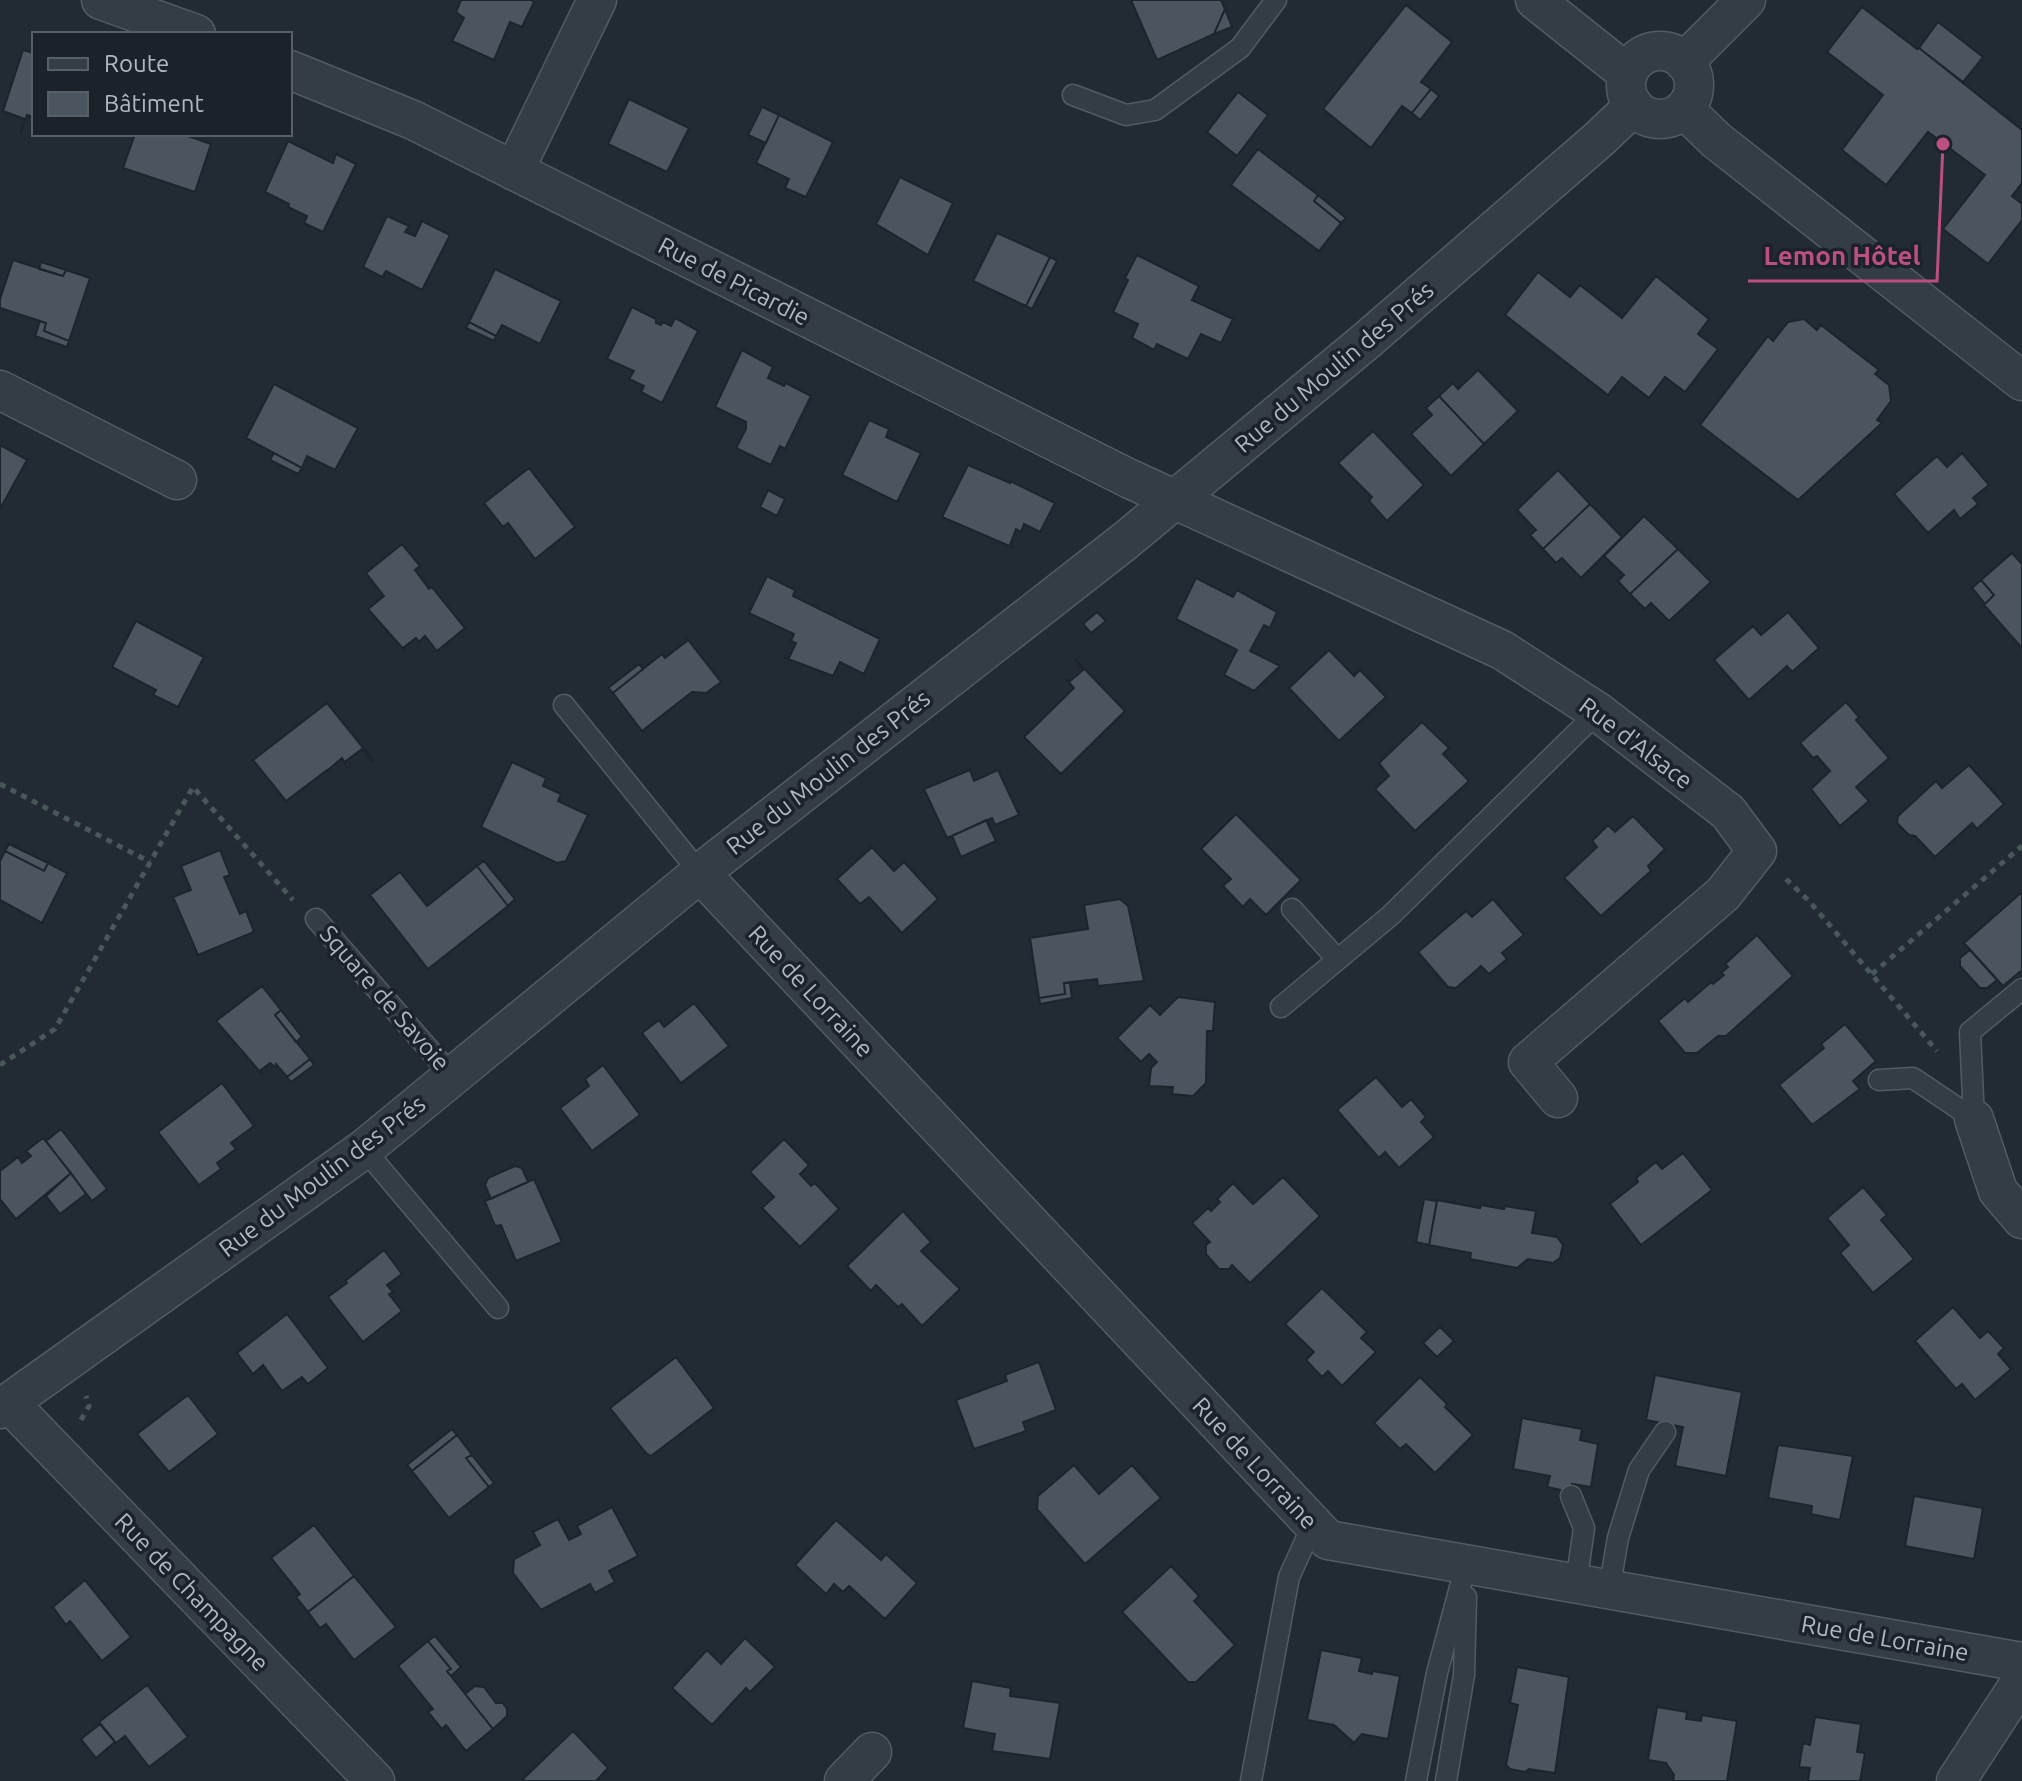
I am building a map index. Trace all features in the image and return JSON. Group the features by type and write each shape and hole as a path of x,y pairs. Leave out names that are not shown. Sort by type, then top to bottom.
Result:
{"street":[{"path":"101,0 190,32"},
{"path":"514,171 597,0"},
{"path":"1535,0 1631,90"},
{"path":"1684,62 1746,0"},
{"path":"1655,52 1666,52 1684,62 1694,83 1684,109 1670,118 1659,119 1638,112 1631,90 1635,62 1655,52"},
{"name":"Rue de Picardie","path":"292,71 413,120 1174,500"},
{"name":"Rue du Moulin des Prés","path":"5,1406 364,1149 700,873 1174,500 1366,341 1598,140 1631,90"},
{"path":"1684,109 1716,140 2022,381"},
{"path":"0,390 177,480"},
{"name":"Rue d'Alsace","path":"1174,500 1502,650 1598,712 1728,812 1757,851"},
{"path":"1558,1098 1528,1062 1723,894 1757,851"},
{"name":"Rue de Lorraine","path":"700,873 1328,1540 2022,1662"},
{"path":"1974,1119 1998,1191 2022,1219"},
{"name":"Rue de Champagne","path":"5,1406 375,1781"},
{"path":"1956,1781 2022,1680"},
{"path":"844,1781 872,1752"}],"lane":[{"path":"1073,95 1126,115 1155,110 1240,48 1276,0"},
{"path":"564,705 700,873"},
{"path":"1281,1007 1391,915 1598,712"},
{"path":"1292,909 1337,959"},
{"name":"Square de Savoie","path":"316,919 453,1077"},
{"path":"1974,1119 1970,1032 2022,989"},
{"path":"1879,1080 1913,1078 1974,1119"},
{"path":"364,1149 498,1308"},
{"path":"1593,1587 1618,1538 1639,1470 1665,1432"},
{"path":"1571,1496 1584,1528 1593,1587"},
{"path":"1251,1781 1289,1577 1313,1524"},
{"path":"1416,1781 1437,1673 1466,1565"},
{"path":"1446,1781 1464,1675 1466,1565"}],"path":[{"path":"0,784 150,862"},
{"path":"0,1065 55,1029 193,787 295,903 316,919"},
{"path":"1872,974 2022,846"},
{"path":"1757,851 1809,901 1935,1047 1941,1059"}],"building":[{"path":"461,0 534,2 522,27 510,22 494,60 452,41 464,18 456,12"},
{"path":"1131,0 1221,0 1225,9 1214,34 1157,60"},
{"path":"1406,5 1452,42 1421,82 1431,89 1412,113 1402,106 1371,148 1323,109"},
{"path":"1862,7 2022,130 2022,183 2012,196 2022,204 2022,220 1988,264 1943,229 1985,175 1928,132 1886,185 1842,150 1883,95 1827,52"},
{"path":"1225,9 1232,27 1214,34"},
{"path":"1938,22 1983,57 1963,82 1919,48"},
{"path":"23,50 32,52 32,116 27,115 20,134 25,119 3,111"},
{"path":"1431,89 1439,96 1420,120 1412,113"},
{"path":"1238,92 1268,115 1237,156 1207,132"},
{"path":"629,99 689,128 667,172 608,144"},
{"path":"762,107 779,115 766,143 748,135"},
{"path":"779,115 833,142 806,197 785,188 789,179 756,163"},
{"path":"134,136 188,136 211,144 195,192 123,168"},
{"path":"288,141 333,163 336,154 356,164 323,232 304,223 307,216 265,192"},
{"path":"1258,149 1318,195 1314,201 1341,223 1319,251 1231,185"},
{"path":"900,177 953,203 928,255 876,224"},
{"path":"1318,195 1346,218 1341,223 1314,201"},
{"path":"387,216 409,226 405,232 415,236 422,221 450,235 422,290 386,271 382,277 363,267"},
{"path":"997,233 1050,257 1026,306 973,281"},
{"path":"1137,255 1199,286 1192,300 1233,319 1221,343 1201,334 1188,359 1157,344 1154,350 1132,338 1138,324 1113,312"},
{"path":"1050,257 1057,261 1032,309 1026,306"},
{"path":"13,260 63,276 66,270 90,278 69,341 44,331 46,323 0,308"},
{"path":"41,262 66,270 63,276 39,269"},
{"path":"495,269 561,301 540,344 502,325 496,336 469,322"},
{"path":"1538,272 1570,297 1580,285 1622,318 1656,276 1709,319 1698,334 1718,349 1685,392 1665,377 1649,398 1622,377 1608,395 1505,315"},
{"path":"632,307 656,319 656,323 661,325 663,322 671,326 675,318 698,331 662,403 641,392 644,386 629,379 634,371 607,359"},
{"path":"1804,319 1817,330 1821,325 1879,370 1875,374 1889,385 1891,401 1877,420 1882,423 1798,500 1700,425 1768,336 1773,341 1788,322"},
{"path":"40,321 46,323 44,331 69,341 67,347 35,336"},
{"path":"469,322 496,336 494,341 466,328"},
{"path":"742,350 773,367 768,378 811,396 785,449 780,446 771,465 736,448 746,429 746,422 715,407"},
{"path":"1478,370 1518,411 1484,444 1439,396 1453,383 1458,389"},
{"path":"274,384 358,428 335,470 307,456 302,468 246,438"},
{"path":"1439,396 1484,444 1451,476 1411,434 1432,415 1426,408"},
{"path":"869,420 889,429 886,437 921,453 897,502 842,475"},
{"path":"1373,431 1424,485 1387,521 1369,501 1372,497 1338,463"},
{"path":"0,445 27,460 0,509"},
{"path":"274,453 302,468 298,474 270,460"},
{"path":"1962,453 1989,485 1973,498 1978,504 1960,519 1954,510 1928,533 1894,494 1937,456 1947,467"},
{"path":"968,465 1055,503 1040,532 1024,524 1021,532 1016,529 1010,545 1014,548 942,517"},
{"path":"529,468 575,527 535,559 508,523 503,527 484,503"},
{"path":"1558,470 1590,504 1543,549 1530,535 1536,530 1517,510"},
{"path":"768,490 785,499 777,516 760,507"},
{"path":"1590,504 1622,537 1581,578 1562,558 1556,563 1543,549"},
{"path":"1644,516 1678,549 1630,594 1618,581 1624,575 1604,556"},
{"path":"402,544 420,566 415,570 429,589 432,587 465,628 437,651 425,636 419,642 416,638 404,647 406,652 368,609 384,596 366,573"},
{"path":"1678,549 1711,582 1669,621 1651,603 1645,609 1630,594"},
{"path":"2012,553 2022,564 2022,648 1984,605 1994,595 1981,580"},
{"path":"767,576 795,590 793,596 880,639 864,674 840,662 833,676 783,657 789,658 796,643 791,641 794,634 749,613"},
{"path":"1196,578 1233,597 1237,590 1277,612 1270,628 1264,625 1250,651 1280,666 1254,691 1224,675 1237,650 1176,619"},
{"path":"1981,580 1994,595 1985,604 1972,588"},
{"path":"1097,612 1106,621 1091,633 1083,624"},
{"path":"1788,612 1819,648 1792,672 1787,666 1749,700 1714,660 1753,626 1761,635"},
{"path":"136,621 204,657 178,707 153,695 156,690 112,667"},
{"path":"685,636 721,682 706,693 692,692 642,731 613,693 662,654 665,658 687,641"},
{"path":"1329,650 1354,676 1360,670 1386,697 1339,741 1289,688"},
{"path":"1074,658 1125,711 1061,774 1024,737 1074,688 1066,679 1070,681 1083,670"},
{"path":"639,664 643,669 613,693 608,688"},
{"path":"1846,702 1859,717 1856,720 1889,758 1856,787 1869,801 1840,826 1811,789 1830,771 1800,743"},
{"path":"327,703 373,760 362,749 346,761 350,766 348,768 342,758 329,772 327,770 286,801 253,760"},
{"path":"1422,722 1449,748 1443,754 1469,781 1415,831 1375,789 1389,776 1379,763"},
{"path":"512,762 546,778 543,786 561,794 558,801 588,815 566,861 557,863 481,827"},
{"path":"1969,765 2004,804 1977,829 1972,823 1935,857 1897,823 1898,816 1936,781 1942,788"},
{"path":"970,770 974,781 998,770 1019,815 995,825 992,818 947,838 924,789"},
{"path":"1236,814 1301,880 1266,915 1250,899 1243,907 1223,886 1231,879 1201,849"},
{"path":"1633,816 1665,849 1648,866 1651,871 1601,916 1564,878 1597,847 1592,841 1608,825 1615,832"},
{"path":"986,820 996,841 961,857 952,836"},
{"path":"9,844 48,863 44,871 5,851"},
{"path":"872,847 894,871 904,862 938,899 902,933 869,897 860,904 837,879"},
{"path":"220,850 230,875 224,877 240,914 246,911 254,932 198,955 173,897 191,890 181,866"},
{"path":"5,851 44,871 48,863 67,873 42,923 0,900 0,861"},
{"path":"484,861 515,899 508,906 477,866"},
{"path":"477,866 508,906 428,969 370,895 400,872 427,906"},
{"path":"2022,892 2022,970 2003,986 1964,943"},
{"path":"1120,899 1128,906 1144,981 1098,986 1097,979 1064,983 1065,994 1039,998 1030,938 1088,929 1084,905"},
{"path":"1493,899 1524,935 1502,953 1507,959 1489,974 1481,966 1456,988 1448,987 1418,952 1466,911 1472,917"},
{"path":"1757,935 1793,976 1726,1036 1718,1036 1697,1053 1685,1053 1658,1021 1685,998 1688,1002 1724,975 1721,973 1728,967 1725,964"},
{"path":"1970,950 1997,980 1987,988 1980,988 1960,966 1960,958"},
{"path":"1064,983 1070,983 1072,998 1040,1004 1039,998 1065,994"},
{"path":"262,986 281,1010 275,1015 310,1059 287,1077 276,1064 275,1067 270,1063 261,1070 262,1074 216,1021"},
{"path":"1178,997 1215,1002 1213,1031 1207,1031 1206,1083 1193,1096 1172,1094 1173,1087 1149,1086 1151,1068 1157,1062 1149,1054 1141,1062 1117,1038 1150,1005 1160,1015"},
{"path":"694,1003 729,1046 681,1083 642,1033 659,1020 664,1027"},
{"path":"281,1010 302,1037 296,1042 275,1015"},
{"path":"1845,1024 1876,1061 1853,1081 1860,1089 1812,1125 1779,1085 1824,1048 1821,1044"},
{"path":"310,1059 314,1065 291,1082 287,1077"},
{"path":"603,1065 640,1115 592,1151 560,1108 589,1086 585,1079"},
{"path":"1376,1077 1402,1107 1411,1099 1426,1117 1421,1122 1434,1137 1399,1168 1385,1152 1379,1158 1337,1110"},
{"path":"222,1083 254,1126 231,1143 236,1149 217,1163 221,1169 199,1185 158,1132"},
{"path":"61,1129 107,1189 92,1201 46,1141"},
{"path":"43,1138 71,1173 16,1219 0,1199 0,1171 18,1157 22,1163 31,1156 26,1151"},
{"path":"784,1139 809,1165 800,1174 811,1186 815,1183 839,1209 800,1247 762,1208 774,1197 750,1172"},
{"path":"1683,1153 1712,1190 1641,1245 1610,1204 1638,1182 1636,1178 1656,1162 1662,1169"},
{"path":"515,1166 522,1168 528,1182 491,1199 485,1185 488,1178"},
{"path":"71,1173 86,1194 60,1214 46,1196"},
{"path":"1283,1177 1320,1216 1250,1283 1232,1265 1229,1269 1219,1269 1206,1254 1206,1245 1210,1242 1192,1223 1208,1208 1211,1211 1220,1202 1217,1199 1233,1183 1253,1204"},
{"path":"534,1179 562,1242 516,1261 501,1225 495,1226 485,1201"},
{"path":"1863,1187 1887,1215 1881,1220 1914,1259 1873,1293 1840,1253 1849,1245 1827,1218"},
{"path":"1424,1199 1437,1201 1429,1245 1416,1242"},
{"path":"1437,1200 1480,1208 1481,1205 1504,1209 1505,1206 1536,1211 1532,1233 1557,1237 1563,1245 1560,1258 1553,1263 1528,1259 1517,1268 1470,1259 1471,1253 1429,1245"},
{"path":"903,1211 931,1242 921,1251 960,1289 922,1326 902,1304 898,1307 876,1285 871,1291 847,1266"},
{"path":"384,1250 402,1274 387,1285 393,1292 389,1294 402,1311 363,1342 328,1297"},
{"path":"1322,1288 1367,1332 1361,1338 1376,1352 1342,1386 1328,1371 1322,1377 1306,1360 1314,1352 1285,1324"},
{"path":"1953,1307 1980,1338 1988,1331 2004,1348 1998,1354 2011,1369 1975,1400 1962,1384 1956,1389 1915,1341"},
{"path":"287,1314 328,1368 308,1384 302,1377 282,1391 263,1365 253,1374 237,1353"},
{"path":"1440,1327 1454,1341 1437,1357 1423,1343"},
{"path":"676,1357 714,1408 651,1456 610,1408"},
{"path":"1039,1362 1056,1410 1023,1422 1026,1431 974,1449 956,1400 1007,1381 1005,1375"},
{"path":"1655,1375 1742,1392 1726,1476 1675,1466 1683,1427 1646,1420"},
{"path":"1420,1377 1473,1435 1435,1473 1406,1444 1400,1449 1374,1423"},
{"path":"188,1395 218,1434 169,1472 137,1434"},
{"path":"1522,1418 1582,1429 1580,1440 1598,1444 1591,1487 1572,1484 1570,1492 1547,1487 1550,1476 1513,1469"},
{"path":"452,1429 457,1435 412,1471 407,1465"},
{"path":"457,1435 472,1455 466,1458 489,1487 449,1518 412,1471"},
{"path":"1778,1445 1853,1456 1840,1520 1811,1514 1812,1506 1768,1498"},
{"path":"472,1455 494,1483 489,1487 466,1458"},
{"path":"1074,1465 1099,1494 1132,1465 1161,1498 1085,1564 1037,1509 1038,1496"},
{"path":"1914,1496 1983,1508 1974,1559 1905,1546"},
{"path":"612,1507 638,1556 609,1571 615,1582 595,1593 590,1584 541,1610 513,1573 514,1559 540,1545 533,1532 558,1519 569,1540 581,1534 577,1526"},
{"path":"836,1520 881,1560 886,1554 917,1583 885,1619 849,1586 843,1592 834,1584 826,1594 795,1565"},
{"path":"314,1525 354,1576 308,1612 296,1597 300,1594 271,1558"},
{"path":"1171,1566 1199,1596 1194,1601 1235,1645 1196,1682 1188,1682 1122,1612"},
{"path":"354,1576 396,1627 354,1660 326,1624 320,1628 308,1612"},
{"path":"85,1580 131,1637 102,1661 70,1621 66,1625 53,1607"},
{"path":"435,1636 461,1667 451,1676 447,1671 451,1669 428,1641"},
{"path":"745,1638 775,1667 750,1692 746,1688 712,1725 672,1688 707,1650 721,1664"},
{"path":"428,1641 451,1669 447,1671 493,1729 466,1751 446,1725 442,1729 428,1712 433,1709 398,1666"},
{"path":"1321,1650 1362,1658 1359,1671 1400,1676 1388,1739 1362,1734 1351,1746 1353,1742 1334,1725 1307,1720"},
{"path":"1517,1667 1569,1677 1555,1773 1529,1769 1525,1772 1506,1765 1518,1705 1510,1703"},
{"path":"972,1681 1011,1688 1010,1696 1060,1703 1050,1759 992,1751 995,1734 963,1728"},
{"path":"147,1685 188,1737 149,1767 125,1736 116,1743 99,1722"},
{"path":"475,1686 484,1687 496,1703 503,1703 507,1709 507,1716 493,1729 465,1694"},
{"path":"1657,1707 1687,1712 1686,1719 1701,1721 1702,1715 1737,1721 1727,1781 1673,1781 1674,1775 1666,1763 1648,1760"},
{"path":"1815,1717 1861,1724 1857,1752 1865,1753 1860,1781 1808,1781 1810,1768 1799,1767 1803,1743 1810,1745"},
{"path":"100,1724 115,1742 96,1758 81,1739"},
{"path":"573,1731 608,1768 596,1781 524,1781 523,1779"}],"place":[{"name":"Lemon Hôtel","path":"1943,144"}]}
